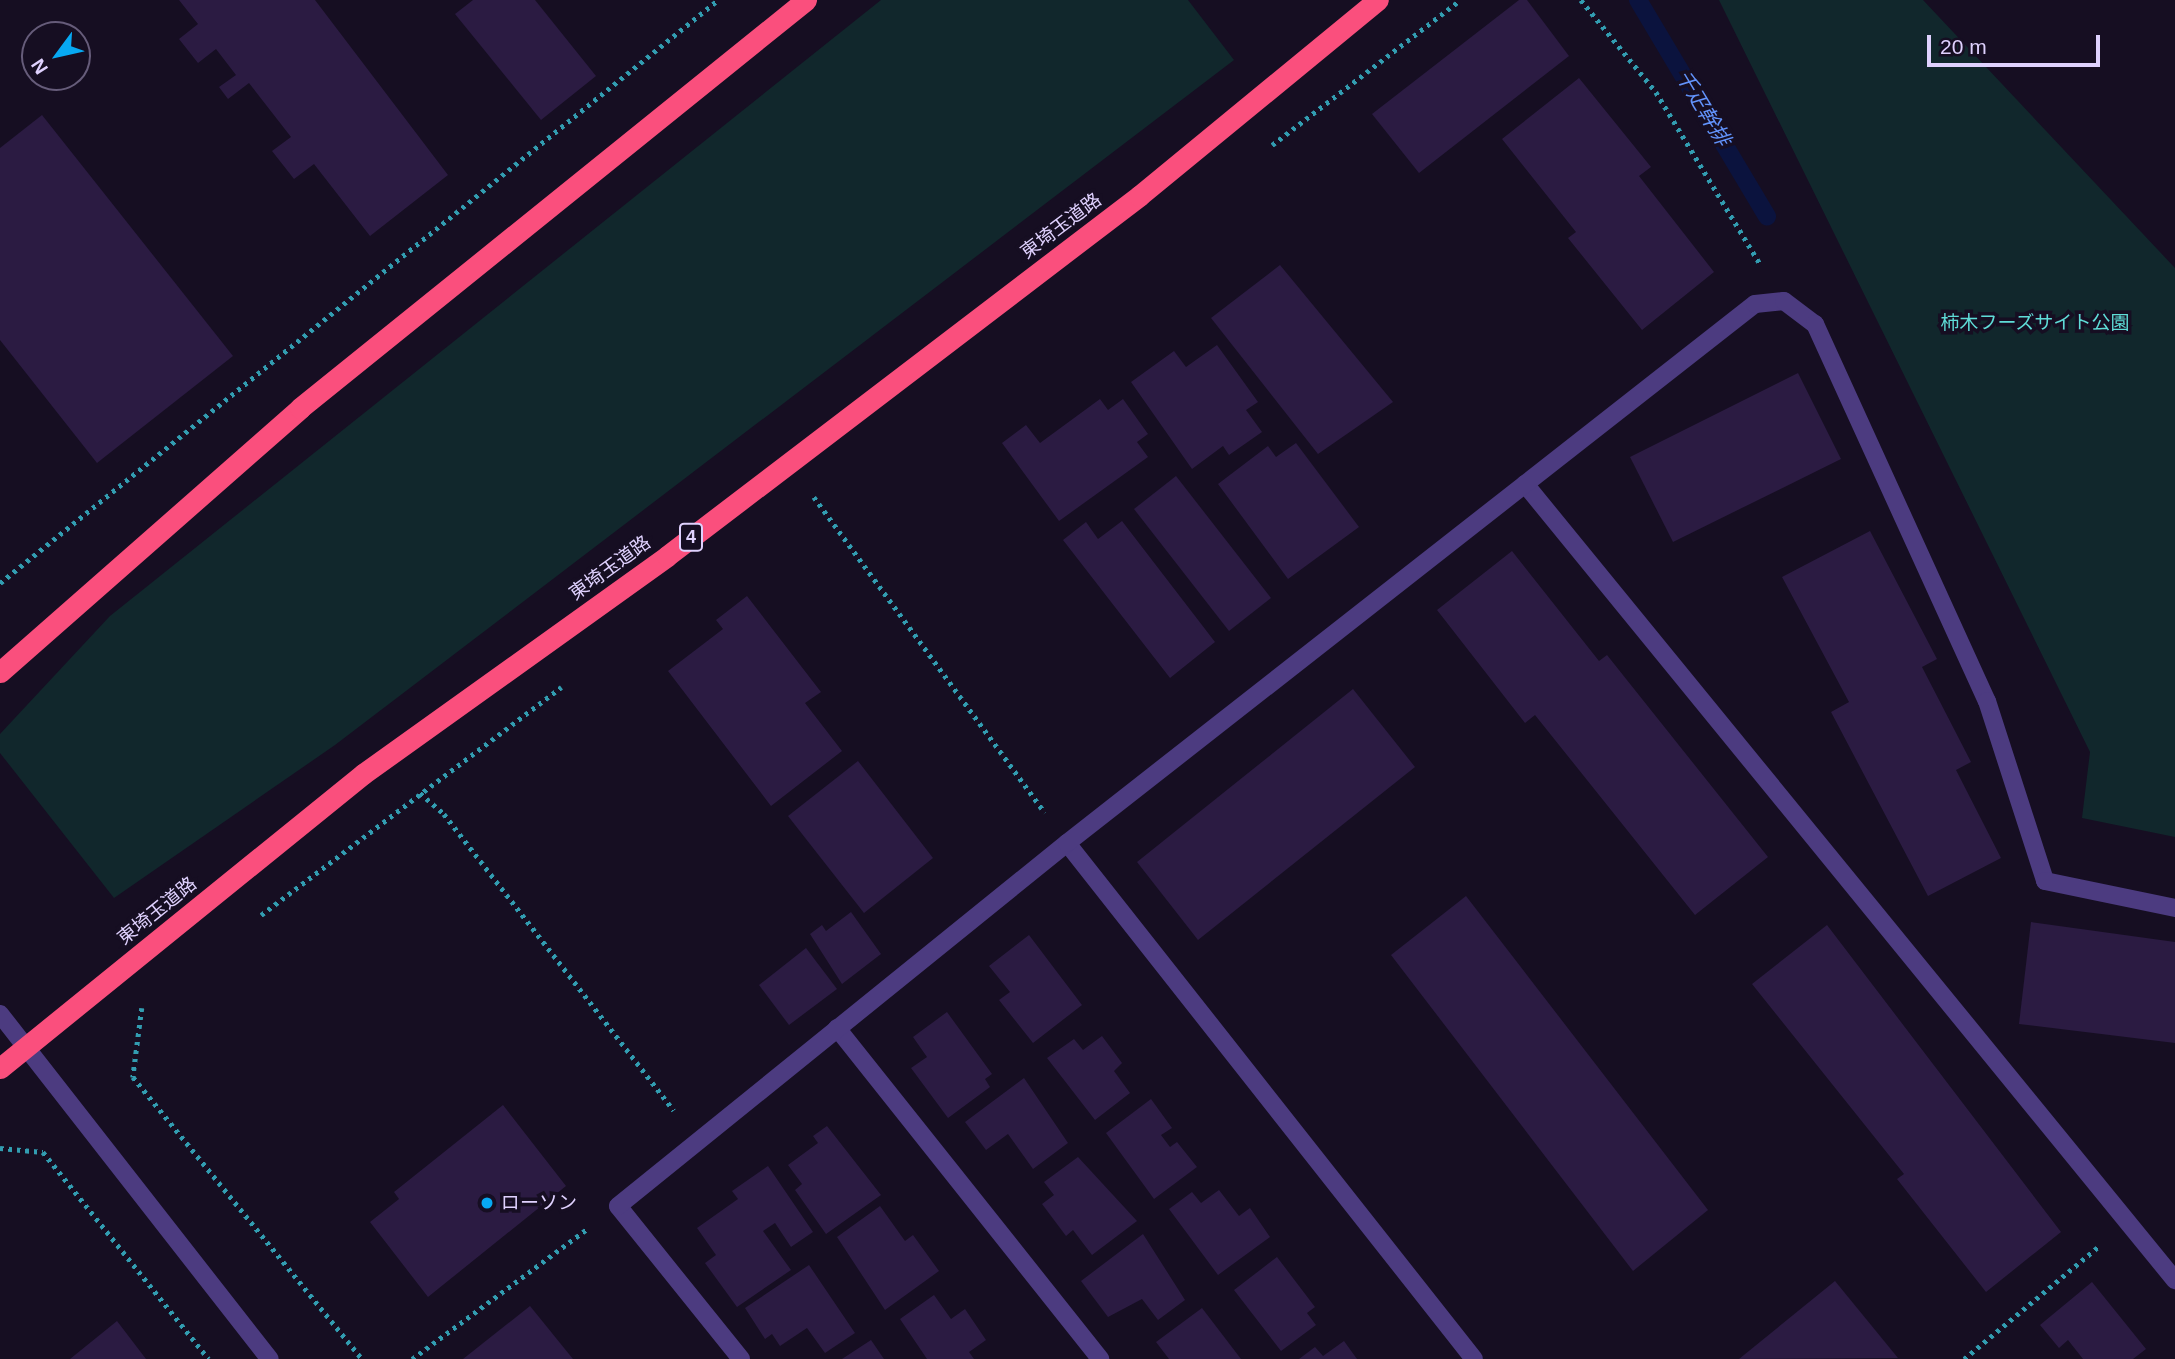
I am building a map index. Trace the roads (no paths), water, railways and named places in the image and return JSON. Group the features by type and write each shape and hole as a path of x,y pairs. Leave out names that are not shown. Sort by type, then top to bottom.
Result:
{"highway":[{"path":"0,672 300,408 806,0"},
{"name":"東埼玉道路","path":"0,1068 363,774 689,539 1139,195 1378,0"}],"street":[{"path":"741,1359 618,1206 703,1142 837,1028 1067,843 1755,304 1784,301 1815,324 1987,701 2045,881 2175,908"},
{"path":"1525,484 2175,1280"},
{"path":"1067,843 1474,1359"},
{"path":"0,1014 270,1359"},
{"path":"837,1028 1100,1359"}],"waterway":[{"name":"千疋幹排","path":"1638,0 1767,216"}],"place":[{"name":"ローソン","path":"487,1203"}],"park label":[{"name":"柿木フーズサイト公園","path":"2035,323"}]}
